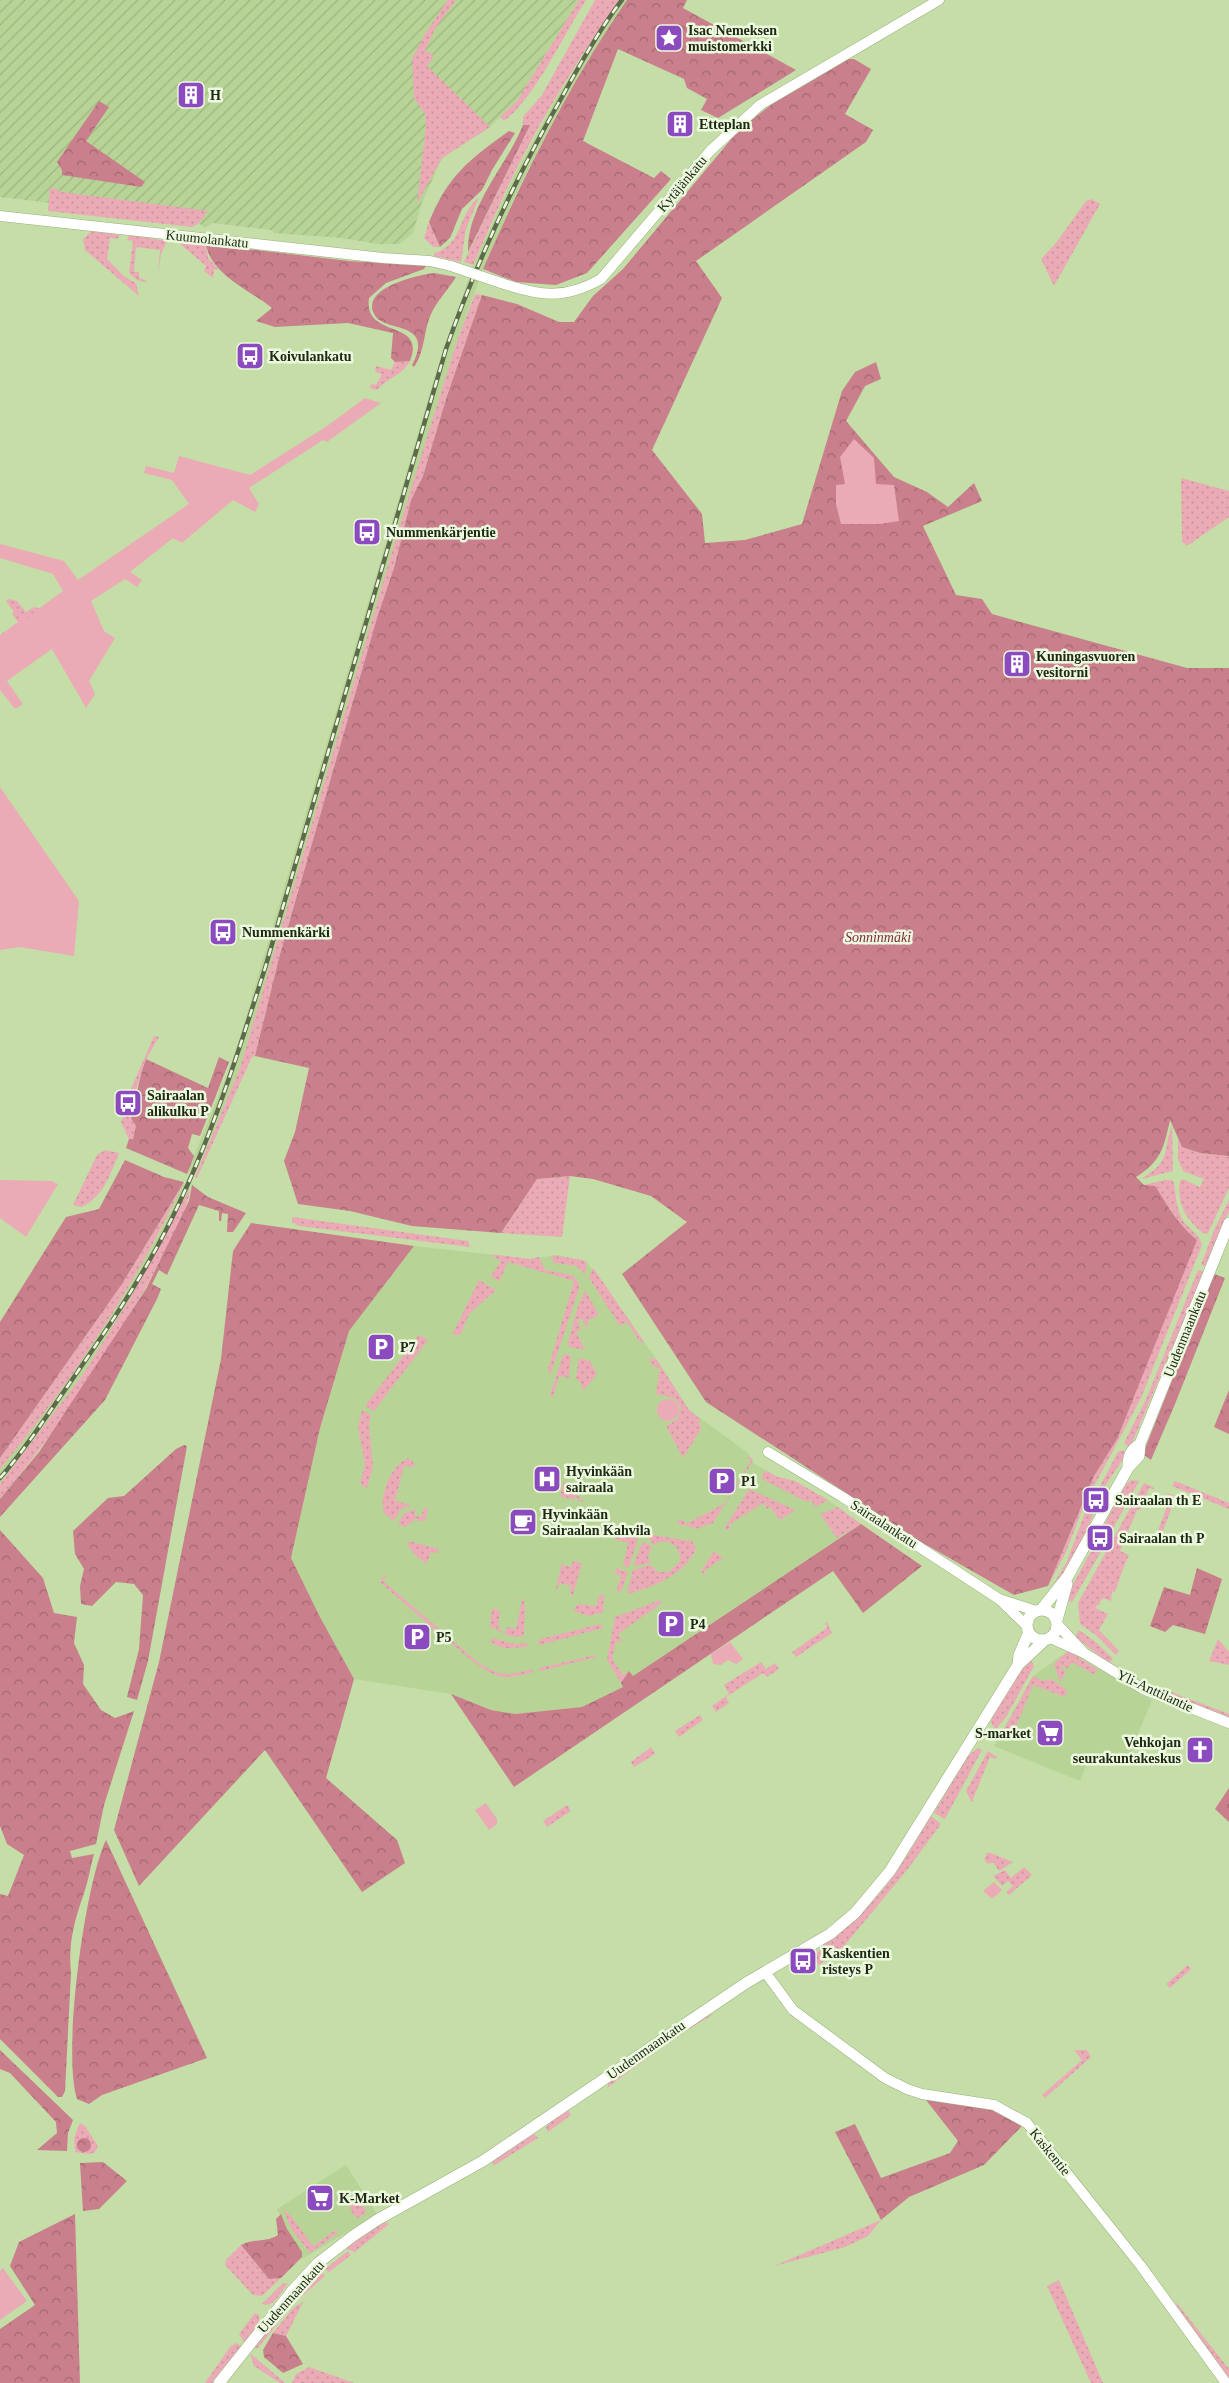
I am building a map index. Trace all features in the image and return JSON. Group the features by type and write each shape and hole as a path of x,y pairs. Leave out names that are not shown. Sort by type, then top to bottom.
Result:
{"main road":[{"name":"Uudenmaankatu","path":"1039,1611 1068,1576 1128,1468 1128,1457 1134,1448 1140,1444 1229,1223"},
{"name":"Uudenmaankatu","path":"1057,1622 1068,1576"},
{"path":"1039,1611 1051,1613 1057,1622 1056,1632 1047,1639 1036,1639 1028,1629 1029,1617 1039,1611"},
{"name":"Uudenmaankatu","path":"1018,1665 1018,1655 1028,1629"},
{"name":"Uudenmaankatu","path":"219,2383 293,2290 318,2263 352,2236 483,2160 685,2023 765,1972 830,1934 855,1913 890,1871 1018,1665 1047,1639"}],"street":[{"name":"Kytäjänkatu","path":"414,260 451,266 538,294 552,296 588,286 601,279 710,151 760,105 940,0"},
{"name":"Kuumolankatu","path":"0,216 414,260"},
{"name":"Sairaalankatu","path":"768,1452 999,1599 1028,1629"},
{"name":"Sairaalankatu","path":"999,1599 1039,1611"},
{"name":"Yli-Anttilantie","path":"1057,1622 1084,1653"},
{"name":"Yli-Anttilantie","path":"1047,1639 1084,1653 1143,1689 1229,1723"},
{"name":"Kaskentie","path":"765,1972 793,2010 885,2078 922,2094 994,2105 1027,2123 1141,2266 1226,2383"}],"shaded area":[{"path":"0,0 579,0 517,101 490,127 442,158 421,205 413,233 400,244 378,244 342,238 274,233 271,230 213,223 205,228 195,220 0,197"},
{"path":"448,0 456,0 436,27 425,50 434,56 427,66 490,127 442,158 417,203 426,126 425,114 414,98 412,59 425,34"},
{"path":"579,0 586,0 538,82 516,111 504,121 500,117 517,101"},
{"path":"595,0 619,0 568,77 537,130 509,185 473,265 464,262 529,126 523,125 523,117 542,95"},
{"path":"619,0 627,0 556,115 515,196 483,269 457,341 240,1068 196,1173 188,1171 234,1058 432,386 473,266 514,176 558,95"},
{"path":"50,187 62,192 208,211 199,223 192,227 48,211"},
{"path":"479,197 466,229 461,262 434,256 434,253 450,244 467,212"},
{"path":"1092,199 1100,204 1054,286 1041,259 1056,243 1086,201"},
{"path":"429,222 440,247 433,247 424,238"},
{"path":"92,231 119,235 118,239 110,238 107,259 125,277 136,283 139,296 85,250 83,239"},
{"path":"130,235 167,241 161,254 158,275 160,250 136,247 134,272 139,272 139,278 148,283 137,280 129,273 133,241 127,240"},
{"path":"178,242 206,244 208,258 218,269 214,270 213,278 204,271 206,266"},
{"path":"475,294 482,295 447,396 423,476 411,500 394,568 377,618 279,958 255,1056 252,1057 197,1178 195,1177 240,1068 405,508 457,341"},
{"path":"410,361 403,370 377,390 370,388 371,384 376,385 382,374 375,372 376,366 391,370 395,362"},
{"path":"365,398 381,403 327,442 323,440 249,488 259,504 255,512 233,500 182,543 173,538 130,572 142,580 137,587 125,579 91,601 104,631 115,638 89,681 95,694 86,708 52,649 7,681 23,704 15,709 0,690 0,637 63,591 53,574 0,558 0,544 64,561 78,580 189,504 172,480 144,473 146,466 174,473 179,456 250,475 327,426"},
{"path":"854,439 874,458 876,484 894,485 899,521 880,524 841,524 836,504 836,485 845,484 840,457"},
{"path":"1181,478 1229,491 1229,517 1187,546 1182,541"},
{"path":"9,599 17,601 26,612 34,607 52,612 0,649 0,635 18,622 6,601"},
{"path":"0,787 79,901 74,956 20,947 0,950"},
{"path":"154,1036 159,1037 146,1059 136,1089 137,1096 131,1118 136,1126 133,1139 129,1139 121,1122 134,1095 130,1091"},
{"path":"1172,1125 1173,1171 1141,1179 1158,1167 1162,1161"},
{"path":"1178,1138 1182,1147 1200,1153 1229,1156 1229,1188 1208,1233 1205,1234 1188,1218 1181,1204 1180,1181 1183,1179 1200,1187 1204,1179 1183,1171 1178,1159"},
{"path":"105,1150 119,1153 101,1191 89,1203 81,1207 73,1205 97,1155"},
{"path":"570,1176 562,1237 501,1233 537,1179"},
{"path":"0,1180 51,1181 58,1184 26,1237 0,1218"},
{"path":"1172,1180 1174,1183 1180,1215 1201,1241 1202,1245 1141,1398 1084,1505 1066,1552 1048,1586 1094,1476 1117,1438 1185,1230 1165,1202 1144,1185"},
{"path":"183,1184 190,1188 132,1296 84,1373 0,1484 0,1469 53,1401 96,1338 159,1234"},
{"path":"183,1184 144,1259 100,1332 52,1403 0,1469 0,1458 122,1284"},
{"path":"190,1188 189,1197 180,1222 128,1319 67,1412 0,1499 0,1484 84,1373 132,1295"},
{"path":"1229,1200 1229,1211 1205,1266 1201,1265 1215,1228"},
{"path":"292,1217 468,1241 470,1247 299,1226 292,1222"},
{"name":"Hyvinkään sairaala","path":"414,1246 530,1259 558,1255 587,1262 657,1360 689,1410 748,1453 752,1462 777,1477 795,1481 828,1500 861,1524 633,1676 629,1671 623,1687 582,1707 515,1714 491,1710 451,1694 354,1679 320,1617 291,1558 320,1428 349,1331"},
{"path":"490,1254 530,1259 539,1257 545,1270 572,1275 579,1283 579,1289 550,1375 548,1369 574,1281 508,1262 499,1282 491,1276 501,1261"},
{"path":"551,1255 587,1262 585,1274 576,1266 554,1263"},
{"path":"593,1268 644,1342 640,1342 627,1322 620,1326 589,1278"},
{"path":"1198,1270 1203,1271 1198,1286 1130,1448 1124,1443 1147,1397"},
{"path":"479,1280 496,1290 469,1314 461,1334 452,1335"},
{"path":"585,1290 598,1313 597,1316 587,1321 589,1325 586,1327 582,1319 577,1320 581,1329 576,1332 585,1350 569,1347 568,1342 578,1306"},
{"path":"419,1335 428,1340 374,1411 365,1406"},
{"path":"568,1354 571,1357 569,1378 559,1376 553,1397 550,1395 562,1358"},
{"path":"579,1358 590,1361 597,1374 583,1391 581,1383 576,1378"},
{"path":"651,1358 657,1360 689,1410 701,1420 698,1424 702,1427 683,1458 666,1426 678,1419 681,1408 674,1398 656,1394 660,1368 652,1366 652,1362 649,1361"},
{"path":"668,1399 676,1402 679,1410 676,1418 668,1421 660,1418 657,1410 660,1402"},
{"path":"362,1410 371,1415 369,1425 373,1466 367,1488 360,1484 365,1464 358,1427"},
{"path":"1122,1450 1127,1453 1103,1489 1100,1486 1118,1452"},
{"path":"750,1456 753,1461 712,1524 702,1526 700,1529 678,1524 678,1521 682,1519 686,1524 724,1504 751,1461 748,1458"},
{"path":"408,1458 415,1464 413,1467 404,1466 395,1501 411,1505 401,1509 394,1521 384,1513 383,1498 385,1489 396,1467"},
{"path":"767,1471 777,1477 795,1481 828,1500 815,1507 811,1500 807,1502 762,1479 763,1473"},
{"path":"1132,1480 1139,1481 1109,1536 1103,1527 1126,1484"},
{"path":"564,1481 584,1502 578,1501 578,1498 574,1497 574,1500 560,1496"},
{"path":"1175,1481 1229,1503 1229,1509 1172,1486"},
{"path":"1144,1483 1155,1490 1149,1488 1140,1510 1137,1510 1120,1551 1129,1555 1115,1592 1112,1591 1111,1601 1102,1598 1099,1605 1095,1608 1108,1614 1099,1630 1119,1651 1116,1655 1096,1635 1080,1624 1078,1603"},
{"path":"749,1489 795,1510 780,1520 770,1507 767,1509 763,1503 730,1524 729,1530 724,1529"},
{"path":"1164,1492 1181,1498 1181,1500 1175,1498 1162,1534 1157,1533 1171,1496"},
{"path":"1094,1502 1097,1504 1083,1537 1072,1559 1051,1589 1067,1561 1086,1510"},
{"path":"838,1507 861,1524 837,1538 820,1514"},
{"path":"424,1508 428,1509 425,1521 418,1521 417,1518 405,1527 398,1524 404,1513 416,1509 414,1515 421,1517"},
{"path":"615,1534 635,1536 638,1539 629,1567 623,1566 628,1543 614,1539"},
{"path":"645,1534 692,1541 696,1548 685,1565 667,1579 627,1594 633,1570 650,1565 658,1572 669,1572 680,1561 680,1555 676,1547 664,1541 654,1545"},
{"path":"409,1541 439,1549 438,1553 431,1552 427,1564 414,1554 408,1545"},
{"path":"644,1542 652,1547 648,1555 650,1563 636,1566 634,1563"},
{"path":"1095,1544 1103,1548 1072,1602 1065,1599"},
{"path":"714,1551 723,1558 704,1571 706,1577 701,1571"},
{"path":"563,1558 562,1565 571,1567 573,1561 582,1563 573,1595 570,1594 571,1586 560,1583 555,1593"},
{"path":"616,1568 628,1572 622,1590 616,1593 621,1575 615,1574"},
{"path":"384,1576 387,1576 383,1581 445,1634 442,1636 380,1582"},
{"path":"600,1594 604,1595 603,1612 589,1616 573,1611 578,1604 596,1606"},
{"path":"523,1596 525,1606 524,1636 515,1637 504,1634 508,1627 516,1629"},
{"path":"660,1600 662,1603 618,1634 622,1642 616,1641 612,1659 623,1675 629,1671 621,1683 607,1660 615,1617"},
{"path":"492,1609 500,1610 498,1629 502,1630 502,1633 490,1626"},
{"path":"827,1622 832,1633 796,1657 792,1652 828,1627 825,1624"},
{"path":"600,1624 603,1628 539,1645 538,1641 541,1639"},
{"path":"1079,1630 1097,1643 1113,1659 1108,1662 1075,1637"},
{"path":"450,1638 475,1660 497,1672 505,1674 532,1669 533,1672 506,1677 491,1673 460,1651 448,1640"},
{"path":"492,1638 515,1644 526,1643 529,1646 504,1648 490,1641"},
{"path":"1218,1639 1229,1652 1229,1665 1209,1661"},
{"path":"730,1642 743,1659 736,1664 728,1660 721,1665 713,1664 711,1654"},
{"path":"1068,1651 1152,1700 1129,1756 1119,1752 1115,1760 1097,1753 1090,1755 1080,1781 994,1746 1033,1676"},
{"path":"1068,1651 1097,1669 1095,1675 1072,1662 1067,1669 1062,1665 1060,1667 1066,1672 1060,1682 1054,1664"},
{"path":"595,1655 596,1657 540,1671 539,1668"},
{"path":"1030,1658 1034,1666 1006,1717 995,1730 991,1722 992,1715"},
{"path":"761,1662 766,1669 775,1663 779,1669 767,1677 763,1673 726,1697 729,1703 716,1712 712,1706 729,1694 724,1685"},
{"path":"1033,1676 1043,1681 1051,1679 1067,1690 1065,1697 1033,1685 1015,1729 1013,1732 1007,1730 1005,1736 1002,1733"},
{"path":"1158,1687 1229,1714 1229,1718 1158,1689"},
{"path":"700,1715 703,1720 679,1737 675,1731"},
{"path":"651,1747 655,1754 634,1767 631,1762"},
{"path":"978,1748 982,1750 945,1819 934,1813 967,1757"},
{"path":"988,1751 997,1757 996,1759 990,1757 973,1799 974,1802 971,1801 966,1791"},
{"path":"486,1803 497,1819 497,1824 489,1830 475,1810"},
{"path":"567,1805 571,1811 547,1827 543,1821"},
{"path":"931,1816 941,1824 907,1870 845,1945 819,1965 814,1959 819,1950 832,1935 871,1903 880,1893 904,1861"},
{"path":"988,1852 1013,1862 999,1871 993,1862 988,1864 984,1859"},
{"path":"1024,1867 1032,1875 1009,1895 1006,1892 1013,1886 1008,1881 1002,1886 993,1876 1005,1870 1011,1878"},
{"path":"994,1882 1002,1890 992,1899 983,1891"},
{"path":"1188,1965 1191,1969 1170,1988 1166,1984"},
{"path":"710,2012 712,2015 670,2041 608,2087 608,2083"},
{"path":"1074,2050 1087,2050 1091,2057 1045,2098 1042,2095 1082,2060"},
{"path":"568,2110 571,2115 548,2132 546,2128 548,2124"},
{"path":"80,2123 85,2126 98,2146 95,2152 90,2154 75,2152 74,2138"},
{"path":"534,2134 538,2138 493,2166 493,2160"},
{"path":"346,2165 377,2214 302,2259 277,2209"},
{"path":"356,2195 366,2210 365,2214 358,2218 353,2214 350,2207 351,2198"},
{"path":"283,2209 291,2216 313,2246 336,2230 338,2233 310,2253 292,2230"},
{"path":"881,2220 868,2236 845,2247 774,2266"},
{"path":"385,2222 389,2224 355,2252 347,2249 354,2241"},
{"path":"241,2245 269,2279 281,2278 262,2296 253,2295 225,2265 226,2260"},
{"path":"348,2251 351,2255 329,2272 325,2269"},
{"path":"3,2268 27,2301 0,2320 0,2271"},
{"path":"319,2270 325,2276 294,2303 258,2348 254,2348 292,2297"},
{"path":"1059,2280 1103,2383 1091,2383 1047,2286"},
{"path":"283,2283 288,2284 274,2302 267,2305 262,2304"},
{"path":"303,2302 286,2336 273,2333 293,2308"},
{"path":"1176,2302 1229,2369 1229,2379 1177,2307"},
{"path":"255,2313 259,2315 259,2323 244,2342 239,2334"},
{"path":"236,2343 241,2346 212,2383 205,2383 230,2347"},
{"path":"250,2353 285,2383 280,2383 254,2366"},
{"path":"309,2367 354,2383 292,2383 296,2374"}],"green space":[{"path":"627,0 687,0 683,8 796,70 718,118 701,110 707,99 687,88 684,79 618,49 583,141 654,178 661,171 671,179 587,273 556,285 516,282 483,269 531,165 567,97"},
{"name":"Sonninmäki","path":"848,59 854,59 871,69 845,114 873,130 866,142 696,261 722,298 652,450 702,514 705,543 745,540 802,524 842,391 855,372 876,362 881,379 865,386 846,421 894,477 927,492 948,507 974,483 982,501 923,526 956,595 982,599 992,614 1187,668 1229,668 1229,1156 1200,1153 1182,1147 1170,1120 1160,1153 1151,1166 1136,1177 1144,1185 1155,1186 1179,1222 1197,1240 1117,1439 1094,1476 1048,1586 1014,1595 930,1547 900,1533 840,1489 706,1402 622,1274 687,1222 651,1196 593,1179 570,1176 537,1179 501,1233 412,1226 350,1211 298,1204 284,1161 295,1132 309,1068 255,1056 279,958 377,618 394,568 411,500 423,476 447,396 482,295 517,304 559,322 574,322 593,296 623,269 738,131 772,104"},
{"path":"99,101 109,107 86,141 145,182 141,187 62,175 62,170 57,162"},
{"path":"523,125 530,125 468,252 469,235 480,202 516,141"},
{"path":"509,131 515,133 482,190 462,209 450,238 440,247 429,222 444,192 461,169"},
{"path":"206,244 349,261 426,266 424,269 386,283 369,298 370,311 375,320 403,333 410,339 413,348 410,361 395,362 391,358 393,333 348,323 275,327 256,321 272,308 223,273 209,255"},
{"path":"434,273 456,277 433,310 421,353 414,367 412,365 418,351 418,341 414,334 382,322 376,317 372,307 374,299 381,291 391,285 403,280"},
{"path":"219,1057 229,1062 200,1136 192,1134 188,1148 194,1156 187,1174 126,1148 129,1139 133,1139 136,1126 131,1118 146,1059 208,1088"},
{"path":"125,1160 164,1177 184,1182 122,1284 0,1458 0,1322 66,1217 99,1209"},
{"path":"192,1185 208,1197 246,1213 233,1232 227,1232 228,1214 222,1213 221,1221 219,1221 219,1211 199,1205 167,1275 159,1270 152,1284 161,1289 157,1299 105,1400 0,1517 0,1499 39,1452 146,1289 189,1201"},
{"path":"251,1223 414,1246 349,1331 320,1428 291,1558 320,1617 354,1679 326,1778 397,1840 405,1863 362,1892 265,1750 139,1886 114,1830 159,1662 221,1359 233,1251"},
{"path":"1214,1274 1225,1278 1151,1460 1143,1454"},
{"path":"1229,1390 1229,1434 1214,1427"},
{"path":"184,1445 187,1446 148,1661 137,1700 127,1697 139,1649 143,1595 134,1584 116,1582 92,1606 81,1604 80,1586 84,1569 75,1554 73,1531 108,1498 124,1496 176,1449"},
{"path":"861,1524 922,1566 863,1613 833,1571 514,1787 451,1694 491,1710 515,1714 582,1707 623,1687 621,1683 629,1671 633,1676"},
{"path":"0,1530 43,1578 54,1613 77,1617 74,1643 84,1665 83,1684 101,1710 115,1718 134,1711 104,1805 96,1844 70,1851 72,1858 94,1854 74,1924 71,1943 65,2091 62,2097 58,2097 0,2039 0,1894 8,1896 24,1855 7,1844 0,1826"},
{"path":"1197,1568 1222,1579 1205,1634 1173,1625 1165,1632 1150,1626 1164,1587 1190,1595"},
{"path":"1229,1788 1229,1822 1215,1809"},
{"path":"106,1840 207,2058 102,2095 89,2104 77,2099 73,2076 74,2008 78,1968 90,1892"},
{"path":"0,2050 73,2120 68,2133 67,2151 37,2150 57,2133 56,2122 10,2073 0,2069"},
{"path":"926,2100 989,2107 1022,2126 984,2165 909,2197 881,2220 835,2132 855,2124 881,2178 950,2153 958,2141"},
{"path":"81,2138 87,2138 91,2145 87,2152 81,2152 77,2148 77,2142"},
{"path":"103,2162 127,2181 99,2209 83,2211 80,2163"},
{"path":"75,2214 80,2383 0,2383 0,2329 35,2305 10,2266 19,2242"},
{"path":"281,2214 287,2229 302,2252 302,2257 281,2278 269,2279 241,2245 269,2239 278,2235 276,2219"},
{"path":"273,2333 286,2336 303,2364 283,2373 264,2357 263,2350"}],"railway":[{"path":"0,1478 35,1434 125,1301 147,1265 174,1214 205,1144 231,1073 266,965 446,349 458,316 498,220 545,127 605,23 622,0"}],"place":[{"name":"Isac Nemeksen muistomerkki","path":"669,38"},
{"name":"H","path":"191,95"},
{"name":"Etteplan","path":"680,124"},
{"name":"Koivulankatu","path":"250,356"},
{"name":"Nummenkärjentie","path":"367,532"},
{"name":"Kuningasvuoren vesitorni","path":"1017,664"},
{"name":"Nummenkärki","path":"223,932"},
{"name":"Sairaalan alikulku P","path":"128,1103"},
{"name":"P7","path":"381,1347"},
{"name":"Hyvinkään sairaala","path":"547,1479"},
{"name":"P1","path":"722,1481"},
{"name":"Sairaalan th E","path":"1096,1500"},
{"name":"Hyvinkään Sairaalan Kahvila","path":"523,1522"},
{"name":"Sairaalan th P","path":"1100,1538"},
{"name":"P4","path":"671,1624"},
{"name":"P5","path":"417,1637"},
{"name":"S-market","path":"1050,1733"},
{"name":"Vehkojan seurakuntakeskus","path":"1200,1750"},
{"name":"Kaskentien risteys P","path":"803,1961"},
{"name":"K-Market","path":"320,2198"}]}
